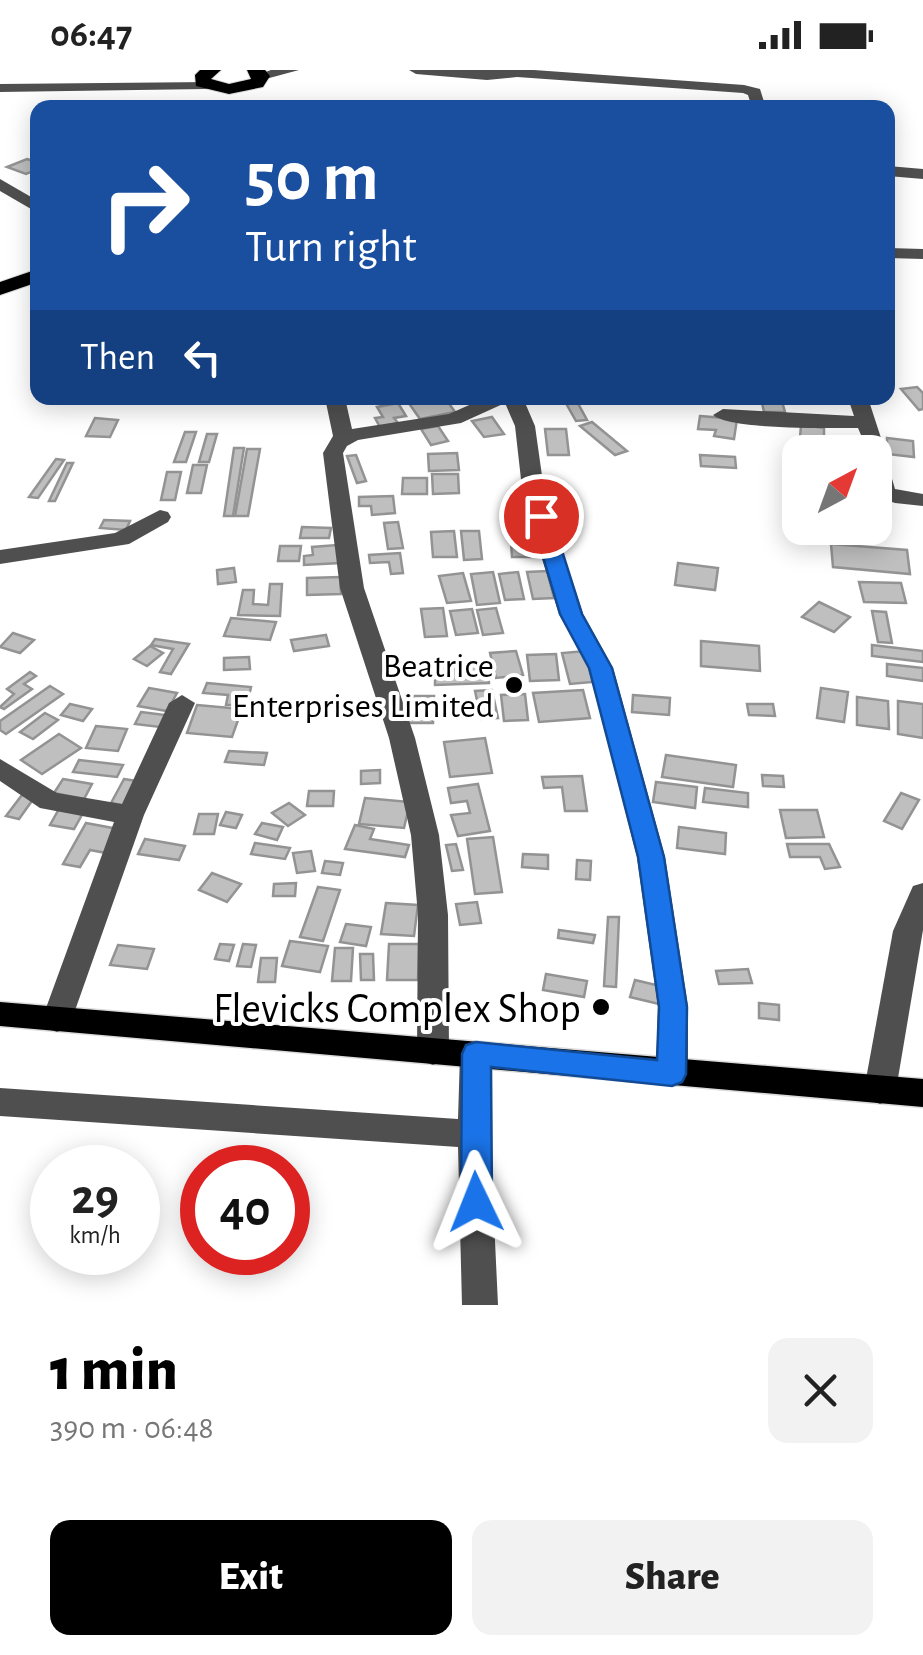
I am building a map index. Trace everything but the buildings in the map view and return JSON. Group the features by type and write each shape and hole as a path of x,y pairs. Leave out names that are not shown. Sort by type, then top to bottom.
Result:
{"highway":[{"path":"213,81 255,77"},
{"path":"0,289 30,277"},
{"path":"0,304 30,292"}],"main road":[{"path":"0,1014 923,1093"}],"street":[{"path":"255,77 287,70"},
{"path":"416,70 738,88 755,92 758,100"},
{"path":"0,88 213,81"},
{"path":"895,172 923,174"},
{"path":"0,184 30,204"},
{"path":"0,199 30,205"},
{"path":"895,253 923,254"},
{"path":"337,405 344,438"},
{"path":"434,1052 432,915 426,835 402,738 352,588 333,453 344,438 454,419 485,405"},
{"path":"516,405 525,426 534,497 571,614 600,668 651,857 673,1007 672,1074"},
{"path":"860,405 870,435"},
{"path":"723,414 824,423 866,422"},
{"path":"892,496 923,500"},
{"path":"0,557 121,539 160,517"},
{"path":"57,1019 130,815 182,703"},
{"path":"0,768 50,801 130,815"},
{"path":"880,1090 908,931 923,894"},
{"path":"476,1054 474,1134 480,1305"},
{"path":"0,1102 474,1134"}],"place":[{"name":"Beatrice Enterprises Limited","path":"514,685"},
{"name":"Flevicks Complex Shop","path":"601,1007"}],"route":[{"path":"476,1202 476,1054 672,1074 673,1007 651,857 600,668 571,614 541,516"}]}
